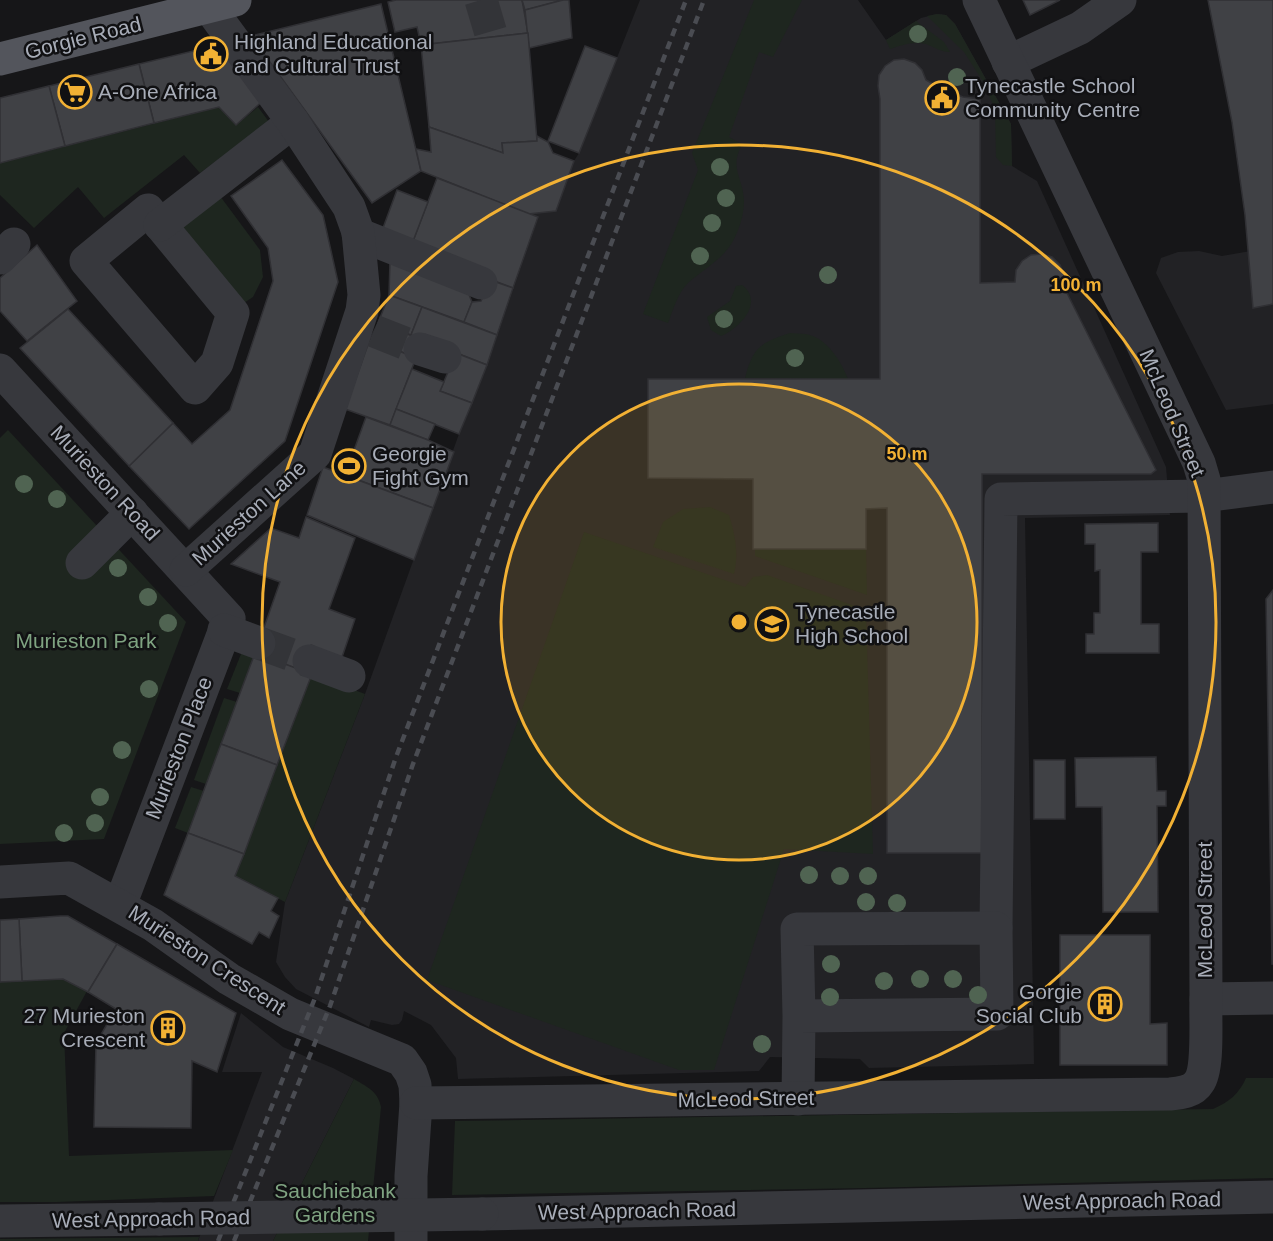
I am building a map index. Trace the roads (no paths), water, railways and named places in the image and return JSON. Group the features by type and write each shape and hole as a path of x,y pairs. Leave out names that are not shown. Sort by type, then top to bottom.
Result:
{"main road":[{"name":"Gorgie Road","path":"0,59 222,4"}],"street":[{"name":"McLeod Street","path":"416,1103 1170,1094 1187,1092 1199,1083 1204,1071 1206,999 1204,496 1199,463 979,0"},
{"path":"1008,62 1080,28 1120,0"},
{"name":"Murieston Lane","path":"186,570 315,454 366,329 358,234 349,207 293,122 222,4"},
{"path":"160,225 293,122"},
{"path":"148,210 160,225 233,313 217,363 195,388 86,261 148,210"},
{"path":"358,234 481,283"},
{"name":"Murieston Road","path":"4,384 186,570 229,619 224,630"},
{"path":"799,1016 997,1014 1001,499 1204,496 1273,487"},
{"path":"82,563 132,513"},
{"path":"224,630 259,643"},
{"name":"Murieston Place","path":"120,905 224,630"},
{"path":"309,661 349,676"},
{"name":"Murieston Crescent","path":"0,882 69,878 153,925 229,979 290,1014 402,1060 411,1073 415,1085 416,1103 411,1176 411,1241"},
{"path":"798,1099 799,1016 796,929 996,928"},
{"path":"1206,999 1273,998"},
{"name":"West Approach Road","path":"0,1221 482,1214 1273,1197"}],"tunnel":[{"path":"481,0 492,37"},
{"path":"374,331 420,349"},
{"path":"259,643 309,661"}],"railway":[{"path":"218,1241 315,998 396,757 686,0"},
{"path":"234,1241 330,1006 413,764 704,0"}],"place":[{"name":"Highland Educational and Cultural Trust","path":"211,54"},
{"name":"A-One Africa","path":"75,92"},
{"name":"Tynecastle School Community Centre","path":"942,98"},
{"name":"Georgie Fight Gym","path":"349,466"},
{"name":"Tynecastle High School","path":"772,624"},
{"name":"Gorgie Social Club","path":"1105,1004"},
{"name":"27 Murieston Crescent","path":"168,1028"}],"park label":[{"name":"Murieston Park","path":"86,641"},
{"name":"Sauchiebank Gardens","path":"335,1203"}]}
